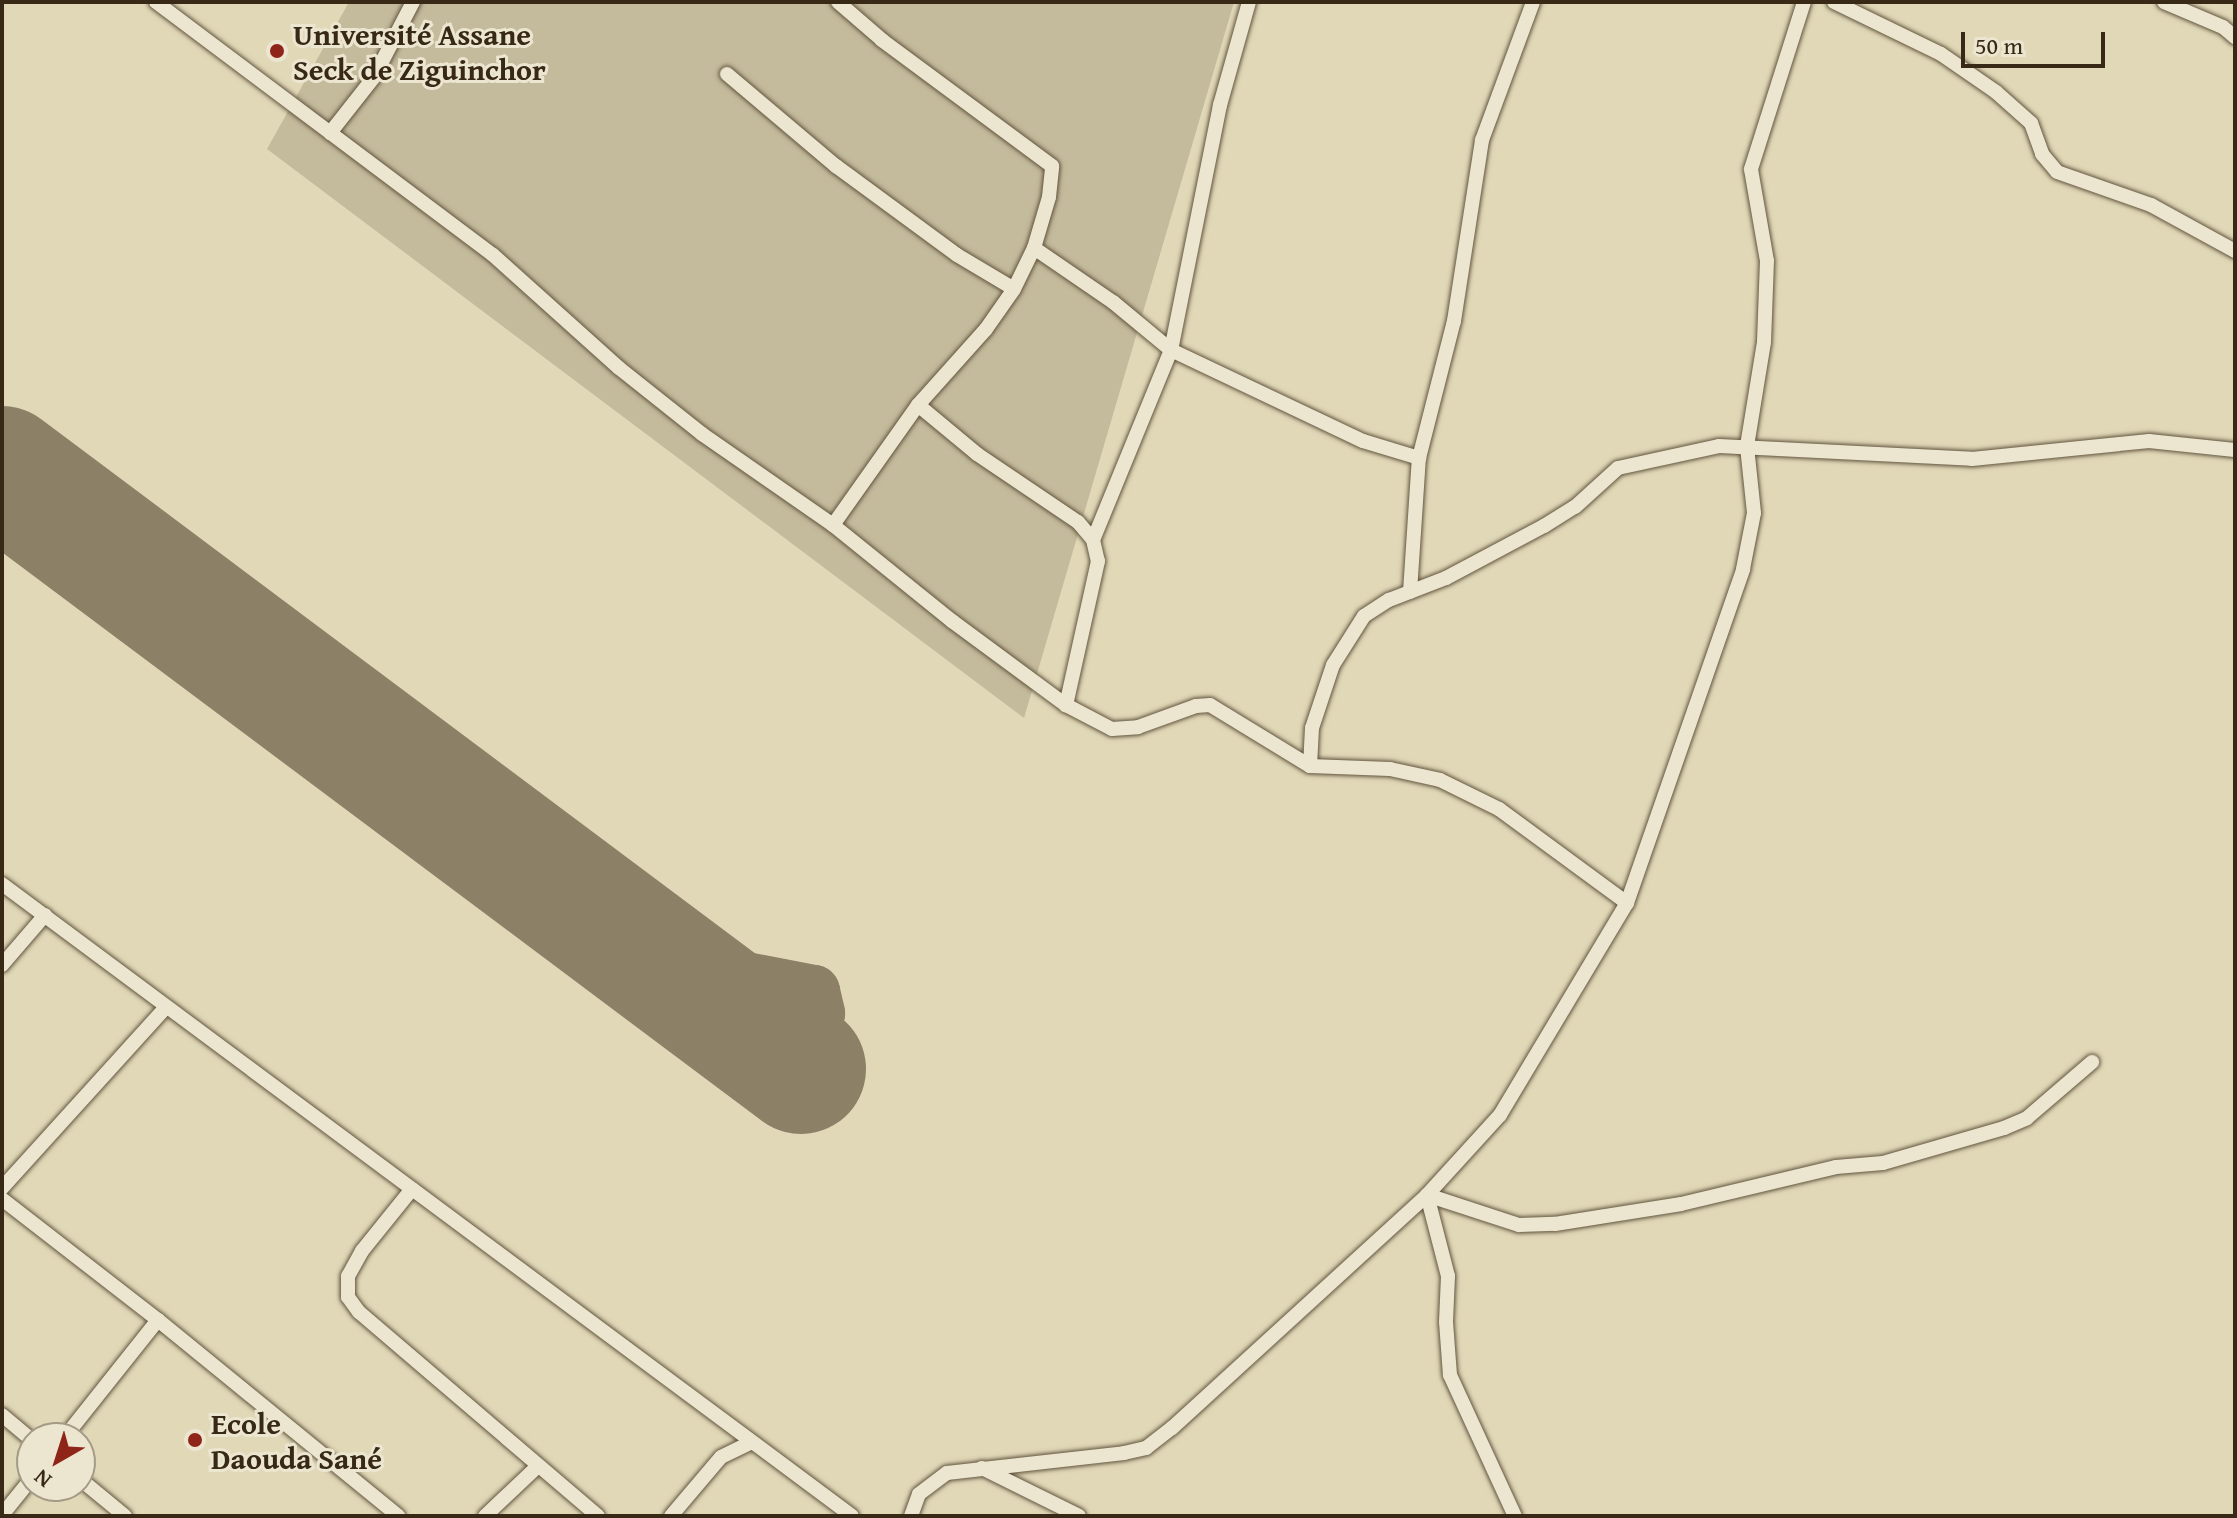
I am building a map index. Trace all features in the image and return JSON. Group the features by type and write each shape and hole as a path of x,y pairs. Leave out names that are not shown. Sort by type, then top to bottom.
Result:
{"street":[{"path":"156,2 493,255 619,368 702,434 833,525 952,621 1066,705 1112,729 1138,727 1196,706 1210,705 1310,766 1390,769 1440,780 1499,809 1627,903"},
{"path":"330,133 374,77 413,2"},
{"path":"833,525 918,405 986,329 1014,289 1034,248 1049,197 1052,166 882,40 838,2"},
{"path":"1093,540 1171,350 1220,105 1249,2"},
{"path":"1410,592 1419,458 1454,321 1482,140 1533,2"},
{"path":"911,1516 919,1494 947,1473 1146,1448 1172,1428 1427,1195 1500,1115 1627,903 1743,569 1754,513 1747,446 1763,353 1767,261 1751,169 1804,2"},
{"path":"1834,2 1941,54 1996,92 2031,123 2042,154 2057,172 2151,205 2235,251"},
{"path":"2164,2 2223,27 2235,37"},
{"path":"727,74 836,166 957,255 1014,289"},
{"path":"1034,248 1113,302 1171,350 1363,441 1419,458"},
{"path":"918,405 977,454 1078,522 1093,540 1098,561 1066,705"},
{"path":"1310,766 1312,728 1333,665 1364,616 1389,600 1446,578 1544,526 1575,507 1618,468 1692,450 1747,446 1776,451 1972,459 2149,441 2235,450"},
{"path":"2,884 852,1516"},
{"path":"2,965 45,915"},
{"path":"2,1188 166,1007"},
{"path":"1427,1195 1439,1196 1480,1214 1519,1225 1555,1224 1681,1204 1836,1167 1883,1163 2004,1128 2027,1118 2092,1062"},
{"path":"412,1189 362,1251 348,1276 348,1297 359,1312 598,1516"},
{"path":"1427,1195 1448,1276 1446,1322 1450,1375 1515,1516"},
{"path":"2,1199 158,1320 398,1516"},
{"path":"77,1422 158,1320"},
{"path":"671,1516 721,1457 752,1442"},
{"path":"485,1516 538,1466"},
{"path":"981,1468 1079,1516"},
{"path":"96,1492 125,1516"},
{"path":"2,1515 16,1498"}],"shaded area":[{"path":"349,2 1234,2 1024,718 267,149"}],"taxiway":[{"path":"629,940 705,970 814,991 819,1013 812,1041 791,1062 774,1067 752,1065 730,1054 699,993"}],"runway":[{"path":"2,471 801,1069"}],"place":[{"name":"Université Assane Seck de Ziguinchor","path":"277,51"},
{"name":"Ecole Daouda Sané","path":"195,1440"}]}
